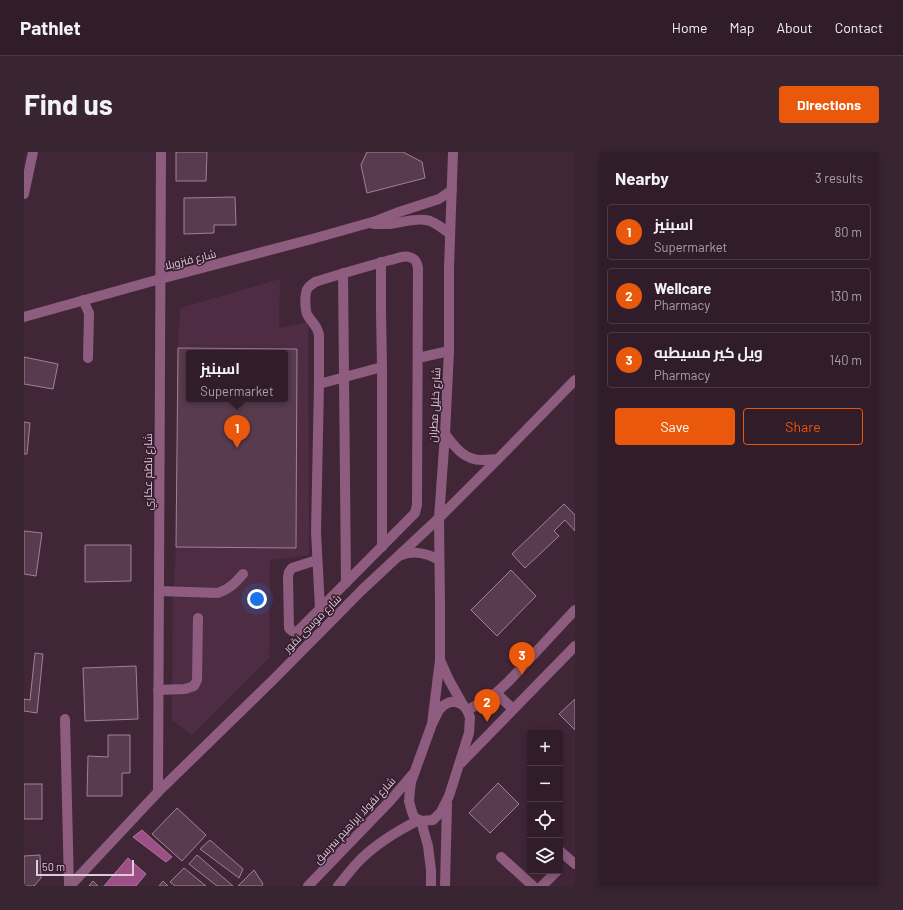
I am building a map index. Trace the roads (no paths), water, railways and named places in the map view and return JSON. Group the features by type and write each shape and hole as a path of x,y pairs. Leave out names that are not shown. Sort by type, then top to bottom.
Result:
{"street":[{"path":"24,194 33,152"},
{"name":"شارع ناظم عكاري","path":"158,792 161,152"},
{"name":"شارع خليل مطران","path":"432,724 440,660 438,518 445,434 449,351 450,234 453,152"},
{"name":"شارع فنزويلا","path":"24,317 363,225 439,199 452,190"},
{"name":"شارع فنزويلا","path":"363,225 426,220 432,222 450,234"},
{"path":"317,560 295,567 289,572 289,628 293,632 297,632 320,609 413,516 416,510 418,268 417,263 411,257 406,256 381,262 315,282 308,288 306,294 306,312 308,317 315,324 319,335 316,532 320,609"},
{"path":"381,262 382,547"},
{"path":"343,274 346,583"},
{"path":"83,300 89,313 88,358"},
{"path":"418,358 449,351"},
{"path":"319,384 382,367"},
{"name":"شارع موسى نمّور","path":"69,886 158,792 274,680 395,558 498,459 575,380"},
{"path":"445,434 458,451 464,455 476,460 498,459"},
{"path":"395,558 399,555 417,553 433,556 439,560"},
{"path":"159,591 218,593 233,586 243,574"},
{"path":"465,707 485,701 496,693 524,666 575,610"},
{"path":"158,690 185,689 194,686 197,680 198,618"},
{"path":"459,765 575,646"},
{"name":"شارع خليل مطران","path":"440,660 449,680 465,707"},
{"path":"496,693 513,709"},
{"path":"456,702 465,707 470,717 470,730 447,801 436,818 429,821 420,820 414,817 409,801 411,782 432,724 438,710 446,703 456,702"},
{"path":"65,719 69,886"},
{"name":"شارع نقولا إبراهيم سرسق","path":"308,886 390,801 405,784 416,768"},
{"path":"445,886 447,801"},
{"path":"338,886 360,861 377,845 394,833 420,820"},
{"path":"420,820 428,846 431,886"},
{"path":"563,854 572,861 563,866"},
{"path":"501,857 533,886"},
{"path":"542,886 554,874"}],"place":[{"name":"اسبنيز","path":"237,448"},
{"name":"ويل كير مسيطبه","path":"522,675"},
{"name":"Wellcare","path":"487,722"}]}
